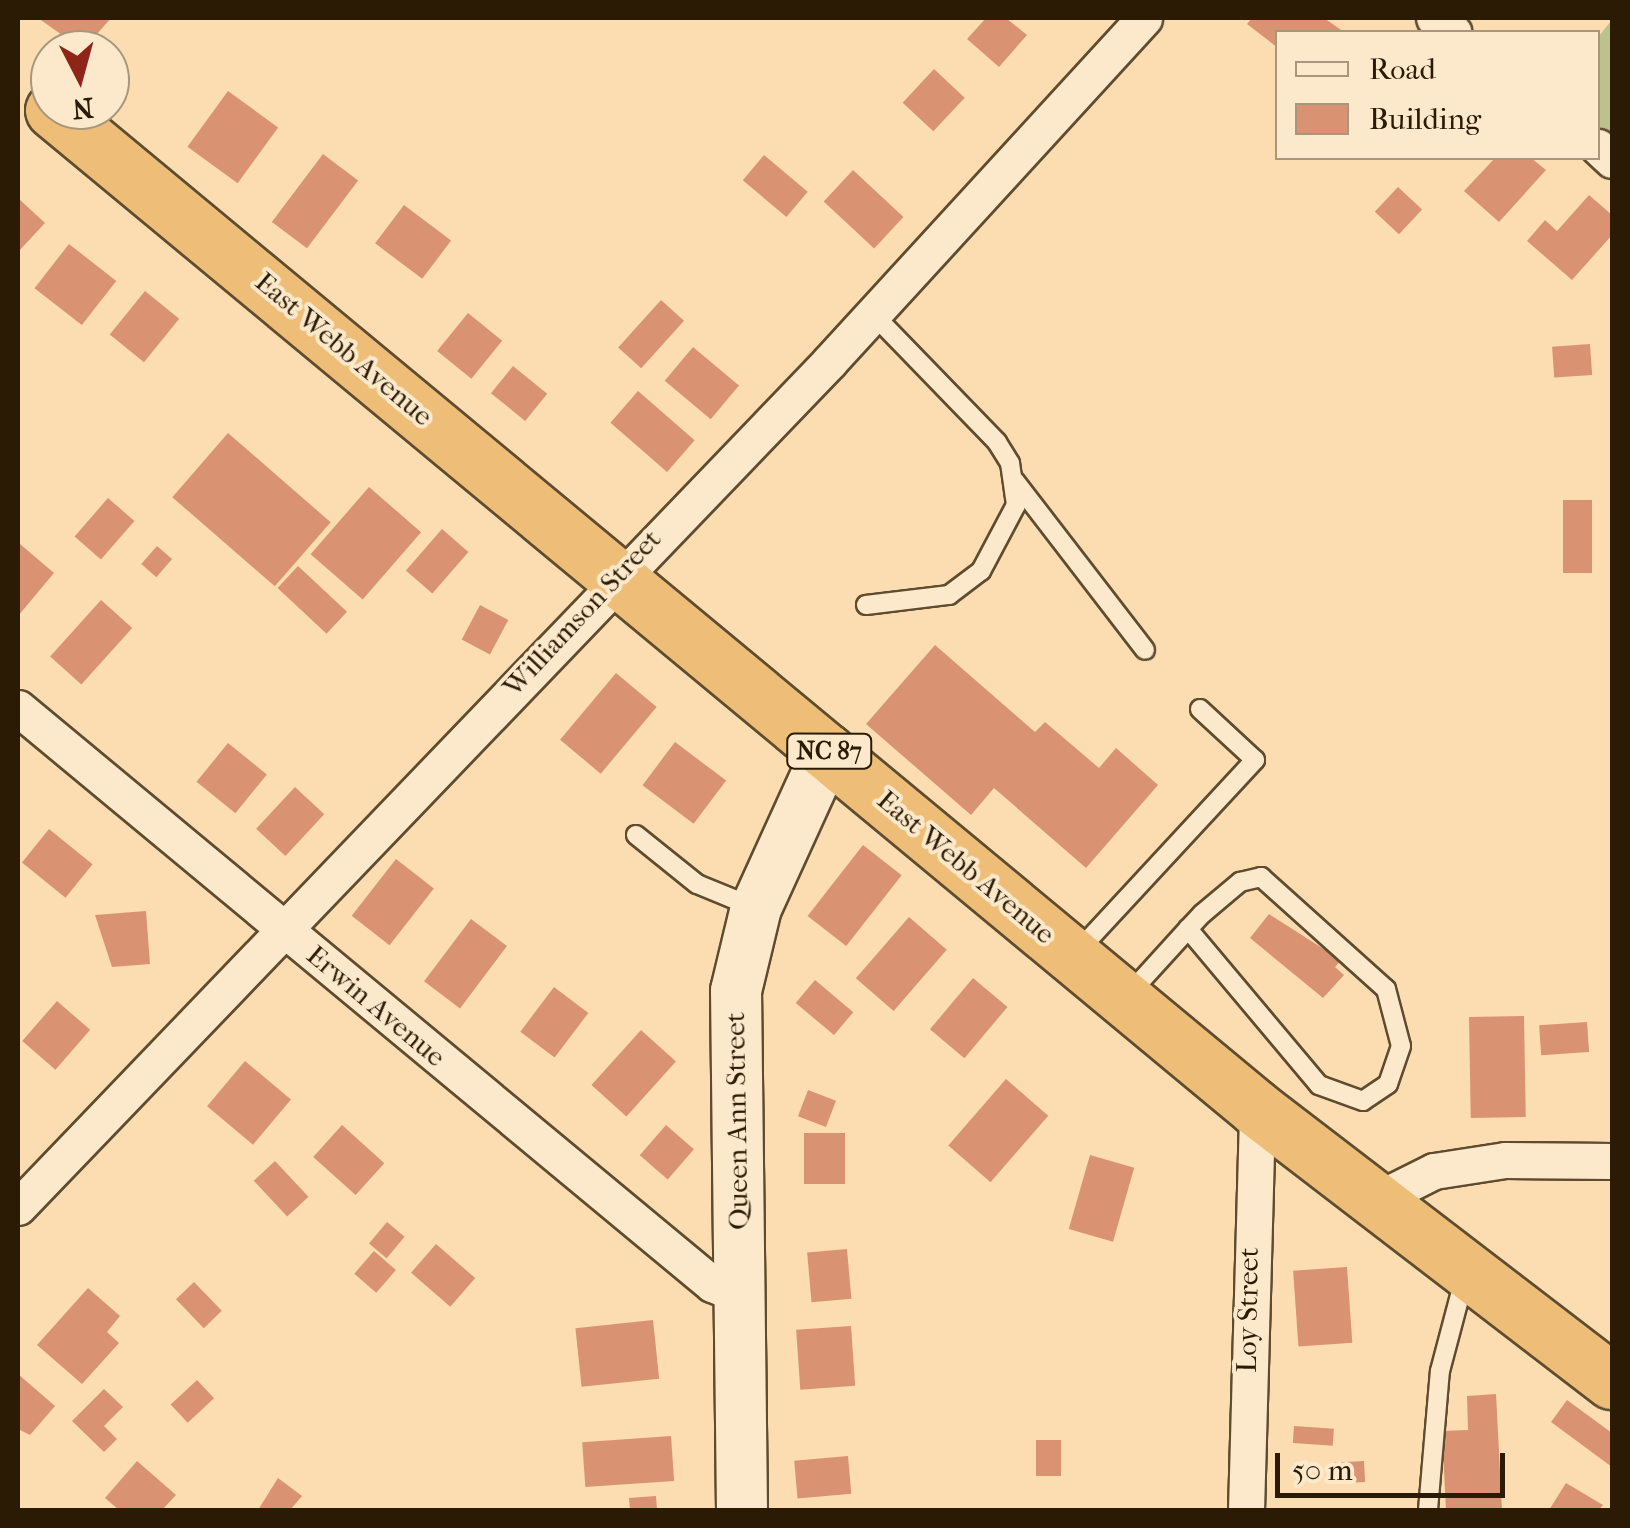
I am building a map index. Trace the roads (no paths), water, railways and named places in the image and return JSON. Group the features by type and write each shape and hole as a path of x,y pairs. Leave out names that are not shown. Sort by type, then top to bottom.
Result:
{"highway":[{"name":"East Webb Avenue","path":"78,130 1256,1109 1612,1381"}],"street":[{"name":"Williamson Street","path":"18,1207 281,927 872,313 1144,18"},
{"name":"Erwin Avenue","path":"18,708 712,1284 739,1295"},
{"name":"Queen Ann Street","path":"742,1510 736,991 756,908 828,750"},
{"name":"Loy Street","path":"1246,1510 1256,1109"},
{"path":"1376,1200 1452,1168 1612,1160"}],"lane":[{"path":"872,313 996,442 1015,480 1145,650"},
{"path":"866,605 949,595 981,571 1008,532 1015,480"},
{"path":"1073,956 1255,760 1200,709"},
{"path":"636,835 697,884 756,908"},
{"path":"1125,1000 1188,930 1240,882 1261,877 1386,989 1401,1046 1388,1084 1363,1100 1319,1085 1188,930"},
{"path":"1428,1510 1440,1371 1467,1270"}]}
